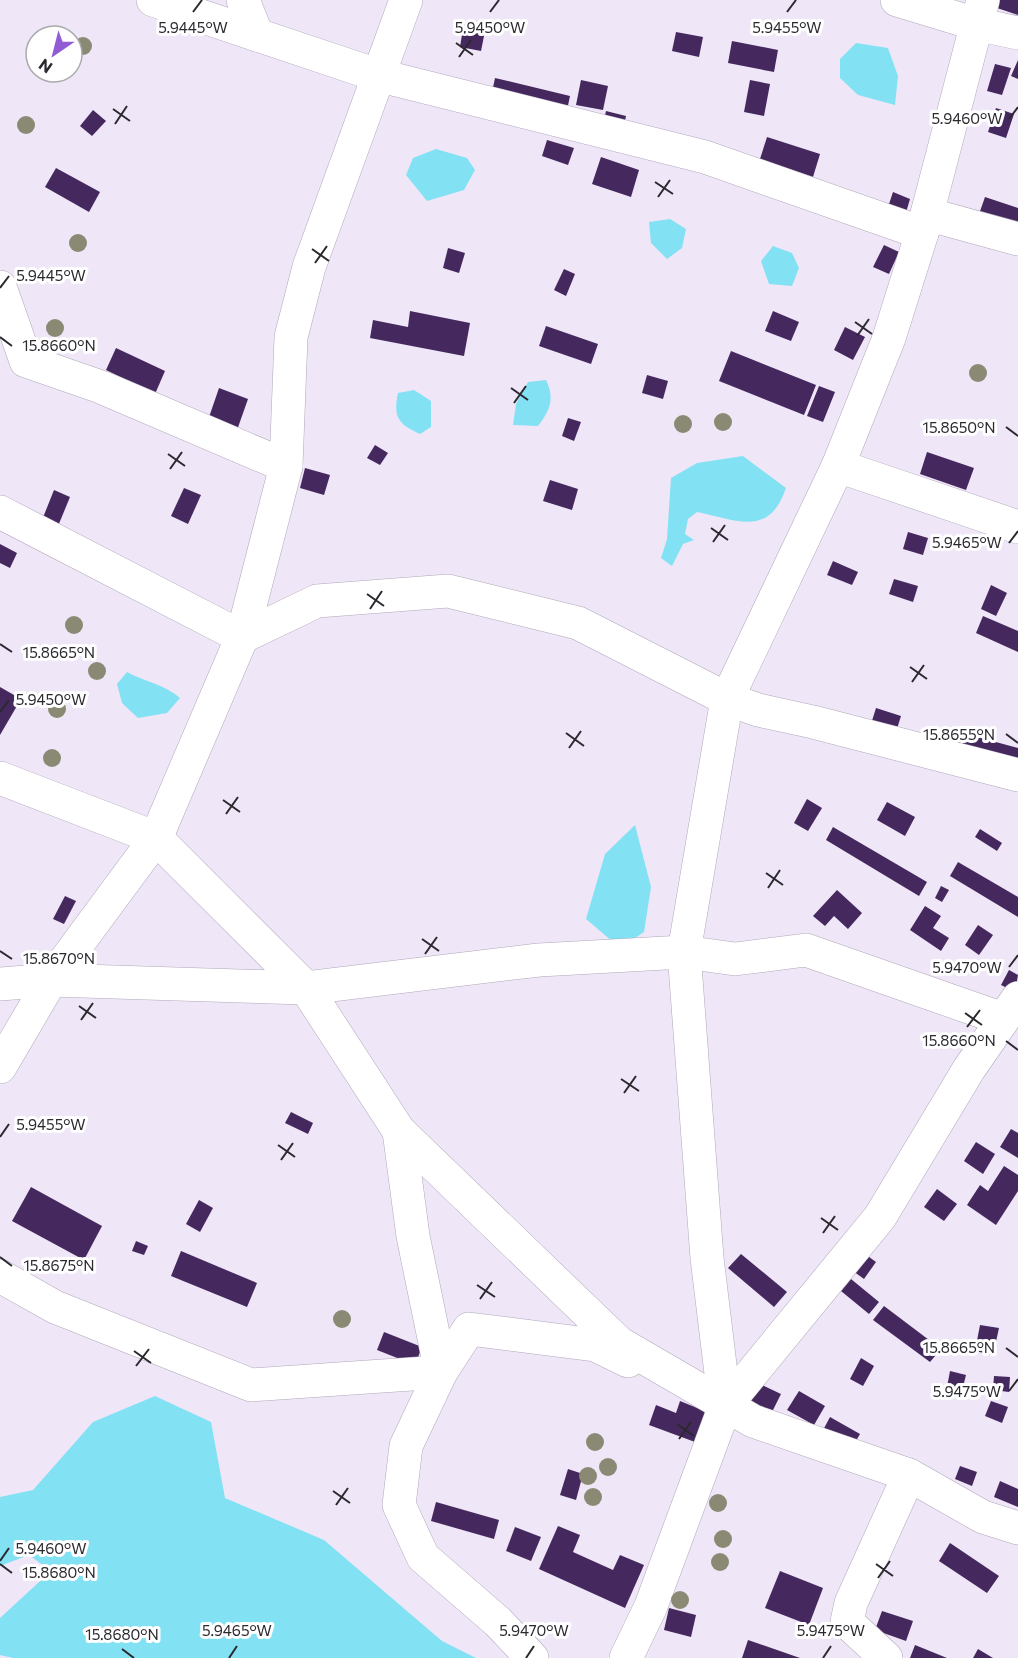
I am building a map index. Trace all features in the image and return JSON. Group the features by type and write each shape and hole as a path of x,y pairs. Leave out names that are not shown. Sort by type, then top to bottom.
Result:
{"street":[{"path":"153,0 377,75 705,157 925,224 1018,239"},
{"path":"243,0 257,35"},
{"path":"0,1066 51,980 156,838 242,637 286,466 291,337 309,267 406,0"},
{"path":"897,0 980,12 1018,33"},
{"path":"725,1406 707,1258 684,952 727,699 838,466 889,338 925,224 980,12"},
{"path":"0,286 13,356 101,387 286,466"},
{"path":"838,466 1018,527"},
{"path":"0,512 242,637"},
{"path":"242,637 317,601 448,591 578,624 727,699 758,710 1018,775"},
{"path":"0,778 156,838 306,988 399,1131 619,1343 753,1421 909,1475 983,1517 1018,1528"},
{"path":"0,984 51,980 306,988 539,960 684,952 735,959 806,950 1011,1008 969,1069 880,1217 725,1406 651,1606 626,1658"},
{"path":"399,1131 413,1236 441,1372"},
{"path":"0,1276 55,1307 251,1385 441,1372"},
{"path":"532,1658 498,1622 423,1557 399,1505 406,1446 441,1372 469,1329 595,1345 725,1406"},
{"path":"886,1658 847,1622 851,1603 909,1475"}],"water":[{"path":"856,43 888,48 898,76 895,105 858,95 840,78 840,59"},
{"path":"436,149 467,158 475,170 464,190 427,201 406,175 413,158"},
{"path":"670,219 686,229 682,248 667,259 651,243 649,222"},
{"path":"773,246 792,253 799,268 792,286 769,284 761,261"},
{"path":"546,380 551,399 546,415 538,426 513,425 516,404 528,382"},
{"path":"414,390 431,401 431,427 420,434 402,423 396,408 398,393"},
{"path":"743,456 786,488 779,504 771,514 761,520 750,522 697,512 688,519 685,534 694,540 683,544 672,566 661,558 667,539 671,478 697,463"},
{"path":"127,672 168,689 180,698 167,713 138,718 122,703 117,684"},
{"path":"635,825 651,887 644,932 620,948 586,919 605,854"},
{"path":"155,1396 211,1422 225,1498 324,1540 442,1641 476,1658 13,1658 0,1655 0,1618 51,1571 29,1555 0,1566 0,1497 33,1490 93,1422"}],"building":[{"path":"996,0 1018,0 1018,15 994,7"},
{"path":"464,22 486,26 481,51 460,47"},
{"path":"676,32 703,37 699,57 672,51"},
{"path":"732,41 778,50 774,72 728,63"},
{"path":"1018,60 1018,79 1011,76"},
{"path":"995,64 1011,68 1002,95 987,91"},
{"path":"495,78 570,96 566,115 491,97"},
{"path":"581,80 608,86 603,110 576,105"},
{"path":"750,80 770,84 764,116 744,112"},
{"path":"996,108 1014,114 1006,138 988,132"},
{"path":"93,110 106,121 92,136 80,126"},
{"path":"606,111 626,116 623,130 603,125"},
{"path":"767,137 820,154 813,177 760,159"},
{"path":"547,140 574,148 568,165 542,156"},
{"path":"601,157 639,170 631,197 592,184"},
{"path":"56,168 100,192 89,212 45,187"},
{"path":"893,192 910,199 905,216 887,210"},
{"path":"985,197 1018,208 1018,230 978,217"},
{"path":"884,245 899,252 889,274 873,267"},
{"path":"448,248 465,253 459,273 443,268"},
{"path":"564,269 575,274 566,296 554,290"},
{"path":"410,311 470,323 464,356 370,338 373,320 408,327"},
{"path":"773,311 799,322 791,341 765,331"},
{"path":"546,326 598,344 591,364 539,346"},
{"path":"845,327 865,337 853,360 834,350"},
{"path":"116,348 165,371 155,394 106,370"},
{"path":"731,351 816,385 804,415 719,381"},
{"path":"647,375 668,381 663,399 642,393"},
{"path":"819,386 835,392 823,422 807,416"},
{"path":"219,388 248,399 236,433 207,423"},
{"path":"568,418 581,422 574,441 562,436"},
{"path":"375,445 388,453 380,465 367,458"},
{"path":"927,452 974,468 966,490 920,474"},
{"path":"305,468 330,475 324,495 300,488"},
{"path":"550,480 578,489 572,510 543,501"},
{"path":"184,488 201,495 188,524 171,516"},
{"path":"54,490 70,497 56,531 40,525"},
{"path":"908,532 928,538 923,555 903,549"},
{"path":"0,544 17,553 10,568 0,563"},
{"path":"833,561 858,572 852,585 827,575"},
{"path":"894,579 918,586 913,602 889,594"},
{"path":"991,585 1007,593 996,616 981,609"},
{"path":"983,616 1018,631 1018,652 976,633"},
{"path":"0,687 21,699 0,735"},
{"path":"876,708 901,716 896,732 871,724"},
{"path":"955,731 1018,748 1018,768 950,749"},
{"path":"807,799 822,808 808,831 794,823"},
{"path":"887,802 915,817 905,836 877,820"},
{"path":"833,827 927,882 919,896 826,840"},
{"path":"980,829 1002,843 997,851 975,837"},
{"path":"958,862 1018,897 1018,917 950,876"},
{"path":"941,886 949,890 942,902 935,898"},
{"path":"837,890 862,913 848,929 834,916 825,926 813,916"},
{"path":"65,896 76,901 64,924 53,919"},
{"path":"925,906 941,916 933,928 949,938 941,951 910,930"},
{"path":"978,925 993,935 979,955 965,945"},
{"path":"1009,970 1018,975 1015,992 1001,985"},
{"path":"291,1112 313,1123 308,1134 285,1123"},
{"path":"1011,1129 1018,1133 1018,1158 1000,1147"},
{"path":"976,1142 995,1154 983,1174 964,1161"},
{"path":"1004,1166 1018,1175 1018,1191 996,1225 967,1205 980,1185 988,1191"},
{"path":"31,1187 102,1226 84,1260 12,1221"},
{"path":"937,1189 957,1204 944,1221 924,1207"},
{"path":"199,1200 213,1208 200,1232 186,1224"},
{"path":"136,1241 148,1246 144,1255 132,1251"},
{"path":"181,1251 257,1283 247,1307 171,1276"},
{"path":"741,1254 787,1292 774,1307 728,1268"},
{"path":"865,1254 876,1262 864,1279 853,1271"},
{"path":"851,1279 879,1302 869,1314 841,1291"},
{"path":"884,1306 941,1349 930,1362 873,1320"},
{"path":"980,1325 999,1328 993,1355 975,1351"},
{"path":"384,1332 422,1347 415,1365 377,1350"},
{"path":"861,1358 874,1366 863,1386 850,1379"},
{"path":"950,1371 966,1375 961,1395 946,1392"},
{"path":"994,1376 1010,1377 1009,1392 993,1390"},
{"path":"758,1383 781,1394 772,1412 749,1402"},
{"path":"799,1391 825,1406 814,1425 787,1410"},
{"path":"680,1401 707,1412 695,1442 649,1425 656,1405 676,1413"},
{"path":"991,1401 1008,1407 1002,1423 985,1416"},
{"path":"830,1417 860,1434 850,1451 821,1434"},
{"path":"960,1466 977,1472 972,1486 955,1479"},
{"path":"568,1469 583,1474 576,1500 560,1495"},
{"path":"1000,1481 1018,1489 1018,1507 994,1497"},
{"path":"436,1502 499,1520 494,1539 431,1521"},
{"path":"558,1526 580,1535 573,1552 613,1570 620,1555 644,1565 625,1608 539,1569"},
{"path":"515,1527 541,1537 531,1561 506,1551"},
{"path":"950,1543 999,1576 987,1593 939,1561"},
{"path":"780,1571 823,1588 809,1625 765,1608"},
{"path":"669,1608 696,1615 691,1637 664,1630"},
{"path":"882,1611 913,1621 906,1641 875,1630"},
{"path":"748,1640 800,1658 742,1658"},
{"path":"915,1645 947,1658 910,1658"},
{"path":"978,1649 993,1658 973,1658"}]}
